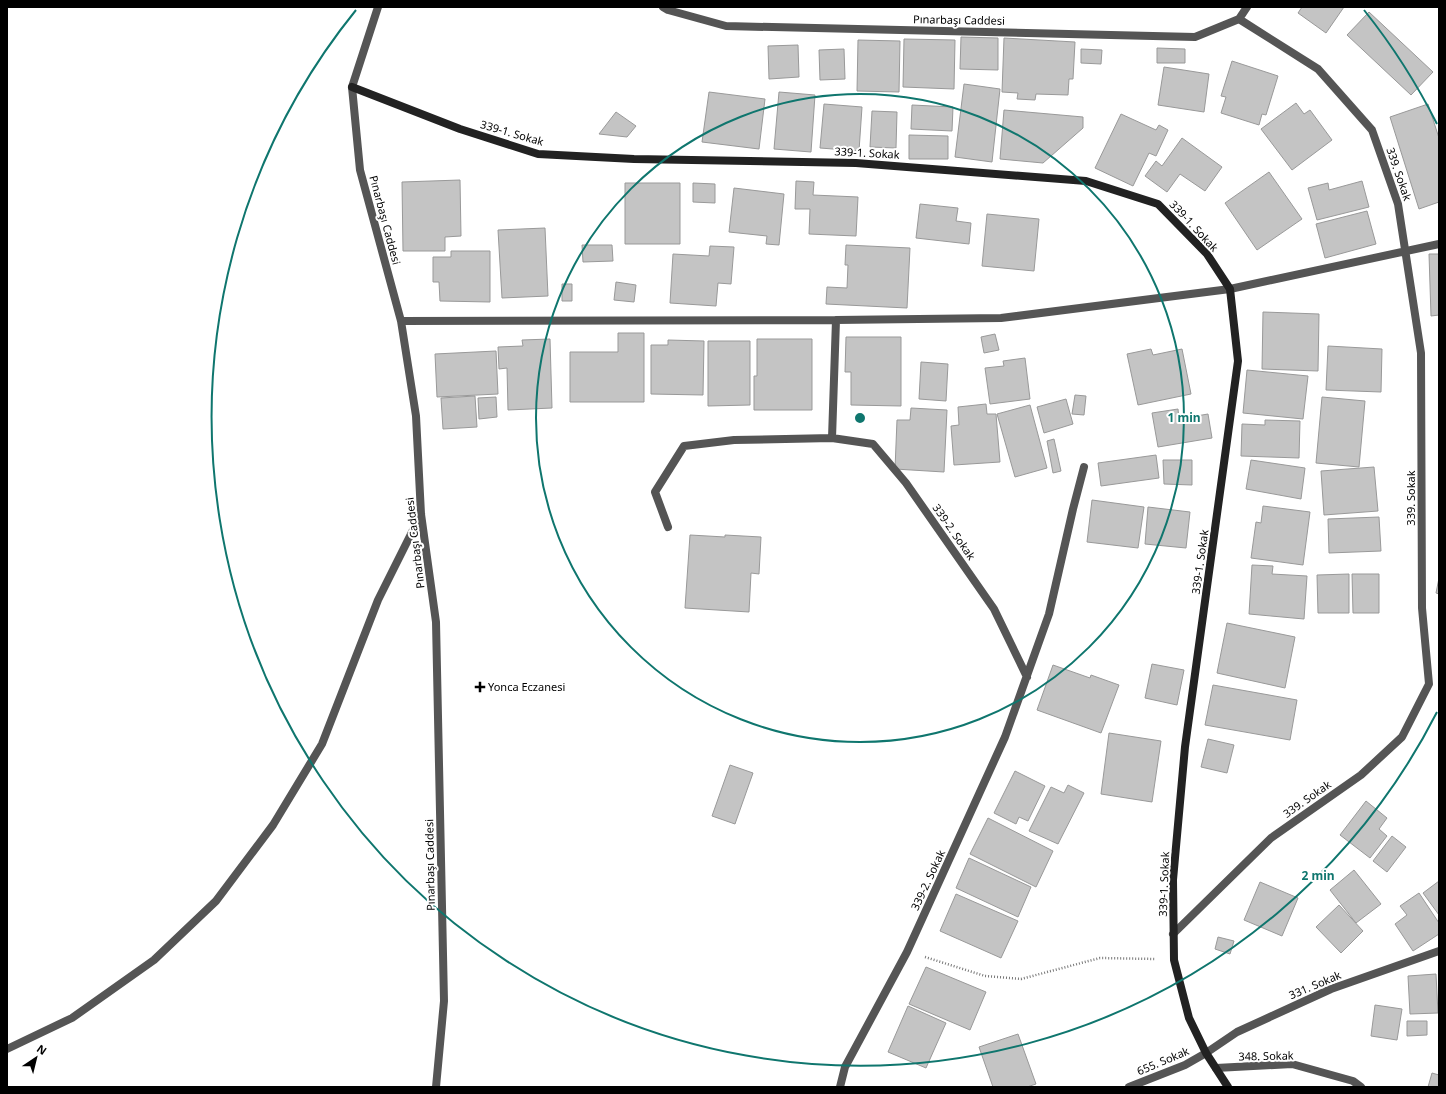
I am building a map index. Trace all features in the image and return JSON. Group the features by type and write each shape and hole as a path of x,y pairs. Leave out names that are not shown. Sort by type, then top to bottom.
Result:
{"street":[{"name":"Pınarbaşı Caddesi","path":"378,7 352,87 360,170 401,321 416,416 421,514 436,622 444,1001 436,1087"},
{"name":"Pınarbaşı Caddesi","path":"663,7 668,10 726,26 1195,37 1240,19"},
{"path":"1240,19 1247,7"},
{"name":"339. Sokak","path":"1174,934 1271,838 1361,774 1402,737 1429,684 1422,608 1421,353 1398,204 1372,130 1318,69 1240,19"},
{"name":"339-1. Sokak","path":"352,87 460,130 538,154 634,158 856,163 1086,181 1158,204 1207,254 1230,289 1238,361 1185,747 1173,880 1174,960 1189,1018 1206,1053 1228,1087"},
{"path":"401,321 1001,318 1230,289 1439,244"},
{"path":"832,438 836,320"},
{"name":"339-2. Sokak","path":"668,527 654,492 684,446 734,440 832,438 873,444 906,483 994,609 1027,677"},
{"name":"339-2. Sokak","path":"840,1087 845,1067 907,952 1005,737 1049,614 1084,467"},
{"path":"7,1049 72,1018 154,960 216,901 273,825 322,744 378,600 421,514"},
{"name":"331. Sokak","path":"1206,1053 1237,1032 1331,989 1439,952"},
{"name":"655. Sokak","path":"1129,1087 1185,1065 1206,1053"},
{"name":"348. Sokak","path":"1216,1068 1292,1064 1353,1081 1361,1087"}],"path":[{"path":"907,952 985,976 1021,979 1100,958 1174,960"}],"building":[{"path":"1302,7 1344,7 1326,33 1298,13"},
{"path":"1369,12 1433,72 1411,95 1347,35"},
{"path":"961,37 998,38 998,70 960,69"},
{"path":"1004,38 1075,42 1073,79 1069,79 1068,95 1036,94 1035,100 1017,99 1018,93 1002,92"},
{"path":"904,39 955,40 954,89 903,87"},
{"path":"858,40 900,41 899,92 857,91"},
{"path":"798,45 799,77 769,79 768,46"},
{"path":"1157,48 1185,49 1185,63 1157,63"},
{"path":"844,49 845,79 820,80 819,50"},
{"path":"1081,49 1102,50 1101,64 1081,63"},
{"path":"1232,61 1278,76 1266,115 1262,114 1259,125 1221,113 1226,97 1221,96"},
{"path":"1164,67 1209,74 1204,112 1158,105"},
{"path":"964,84 1000,89 992,162 955,157"},
{"path":"709,92 765,99 759,149 702,142"},
{"path":"779,92 815,95 811,152 774,149"},
{"path":"1296,103 1304,114 1310,110 1332,140 1292,170 1261,129"},
{"path":"824,104 862,107 859,151 820,148"},
{"path":"1428,104 1439,138 1439,202 1419,209 1390,117"},
{"path":"912,105 953,107 952,131 911,129"},
{"path":"1004,110 1083,117 1083,128 1043,163 1000,159"},
{"path":"872,111 897,112 896,148 870,147"},
{"path":"616,112 636,126 627,137 599,134"},
{"path":"1121,114 1156,130 1159,125 1168,130 1156,156 1149,153 1133,186 1095,168"},
{"path":"909,135 948,136 948,159 909,159"},
{"path":"1182,138 1222,167 1205,191 1180,174 1167,192 1145,176 1156,161 1162,166"},
{"path":"1269,172 1302,219 1257,250 1225,203"},
{"path":"460,180 461,236 445,237 445,251 403,251 402,182"},
{"path":"796,181 814,182 813,195 858,197 856,236 809,234 810,209 795,209"},
{"path":"1362,181 1369,207 1317,220 1308,188 1328,183 1329,190"},
{"path":"625,183 680,183 680,244 625,244"},
{"path":"693,183 715,184 715,203 693,202"},
{"path":"734,188 784,194 779,245 766,244 767,236 729,232"},
{"path":"920,204 958,208 956,221 971,223 969,244 916,238"},
{"path":"1367,211 1376,244 1325,258 1316,224"},
{"path":"987,214 1039,219 1034,271 982,266"},
{"path":"545,228 548,296 502,298 498,230"},
{"path":"582,245 612,245 613,261 583,262"},
{"path":"846,245 910,248 907,308 826,304 827,287 847,288 848,265 845,265"},
{"path":"710,246 734,247 731,284 718,283 716,306 670,303 673,254 709,256"},
{"path":"451,251 490,251 490,302 440,301 439,282 433,282 433,257 451,257"},
{"path":"1429,254 1439,254 1439,315 1431,316"},
{"path":"616,282 636,285 634,302 614,300"},
{"path":"562,284 572,284 572,301 562,301"},
{"path":"1263,312 1319,314 1318,371 1262,369"},
{"path":"618,333 644,333 644,402 570,402 570,352 618,352"},
{"path":"995,334 999,350 984,353 981,337"},
{"path":"846,337 901,337 901,406 851,405 851,372 845,372"},
{"path":"550,339 552,408 508,410 507,368 499,369 498,347 523,346 522,340"},
{"path":"757,339 812,339 812,410 754,410 754,376 757,376"},
{"path":"668,340 704,341 703,395 651,394 651,345 668,345"},
{"path":"708,341 750,341 750,405 708,406"},
{"path":"1328,346 1382,349 1381,392 1326,390"},
{"path":"1151,349 1153,355 1182,349 1191,394 1138,405 1127,354"},
{"path":"496,351 498,394 437,397 435,354"},
{"path":"1025,358 1030,399 990,404 985,368 1004,366 1003,361"},
{"path":"921,362 948,364 946,401 919,399"},
{"path":"1247,370 1308,376 1303,419 1243,413"},
{"path":"1075,395 1086,396 1084,415 1072,414"},
{"path":"475,396 477,427 443,429 441,398"},
{"path":"496,397 497,417 479,419 478,398"},
{"path":"1322,397 1365,401 1359,467 1316,463"},
{"path":"1066,399 1073,424 1044,433 1037,407"},
{"path":"986,404 987,414 996,414 1000,462 954,465 951,426 959,425 958,407"},
{"path":"1030,405 1047,468 1015,477 997,414"},
{"path":"911,408 947,410 944,472 895,469 897,420 910,420"},
{"path":"1178,409 1179,419 1208,414 1212,438 1158,447 1152,413"},
{"path":"1265,420 1300,421 1299,458 1241,456 1242,424 1265,425"},
{"path":"1054,439 1061,471 1053,473 1047,441"},
{"path":"1156,455 1159,478 1101,486 1098,463"},
{"path":"1163,460 1192,460 1192,485 1164,484"},
{"path":"1251,460 1305,468 1301,499 1246,489"},
{"path":"1374,467 1378,511 1324,515 1321,471"},
{"path":"1092,500 1144,507 1138,548 1087,542"},
{"path":"1263,506 1310,512 1303,565 1251,558 1256,522 1261,523"},
{"path":"1148,507 1190,512 1186,548 1145,544"},
{"path":"1379,517 1381,551 1329,553 1328,519"},
{"path":"690,535 761,537 759,574 751,573 749,612 685,608"},
{"path":"1252,565 1273,566 1272,574 1307,576 1304,619 1249,614"},
{"path":"1349,574 1349,613 1318,613 1317,575"},
{"path":"1352,574 1379,574 1379,613 1353,613"},
{"path":"1439,578 1439,594 1436,593"},
{"path":"1227,623 1295,637 1285,688 1217,673"},
{"path":"1152,664 1184,670 1177,705 1145,698"},
{"path":"1053,665 1090,678 1091,675 1119,685 1101,733 1037,710"},
{"path":"1213,685 1297,700 1290,740 1205,725"},
{"path":"1109,733 1161,741 1152,802 1101,794"},
{"path":"1208,739 1234,745 1227,773 1201,767"},
{"path":"730,765 753,773 735,824 712,816"},
{"path":"1015,771 1045,786 1028,821 1019,817 1016,824 994,813"},
{"path":"1068,785 1084,793 1058,844 1029,831 1051,787 1064,793"},
{"path":"1366,801 1387,818 1379,829 1387,836 1370,858 1340,835"},
{"path":"988,818 1053,851 1036,887 970,854"},
{"path":"1392,836 1406,847 1387,872 1373,861"},
{"path":"969,858 1031,887 1018,917 956,888"},
{"path":"1354,870 1381,904 1356,923 1330,890"},
{"path":"1439,881 1439,915 1423,893"},
{"path":"1260,882 1298,898 1282,936 1244,920"},
{"path":"1419,893 1439,923 1439,934 1413,951 1395,924 1407,915 1400,906"},
{"path":"956,894 1018,921 1001,958 940,931"},
{"path":"1339,905 1363,931 1341,953 1316,927"},
{"path":"1218,937 1234,941 1230,954 1215,949"},
{"path":"926,967 986,992 970,1030 909,1004"},
{"path":"1436,974 1438,1013 1410,1014 1408,976"},
{"path":"1375,1005 1402,1009 1397,1040 1371,1036"},
{"path":"908,1006 946,1023 926,1068 888,1052"},
{"path":"1407,1021 1427,1021 1427,1035 1407,1036"},
{"path":"1018,1034 1036,1084 1027,1087 993,1087 979,1047"},
{"path":"1432,1073 1439,1075 1439,1087 1428,1087"}],"place":[{"name":"Yonca Eczanesi","path":"480,687"}]}
